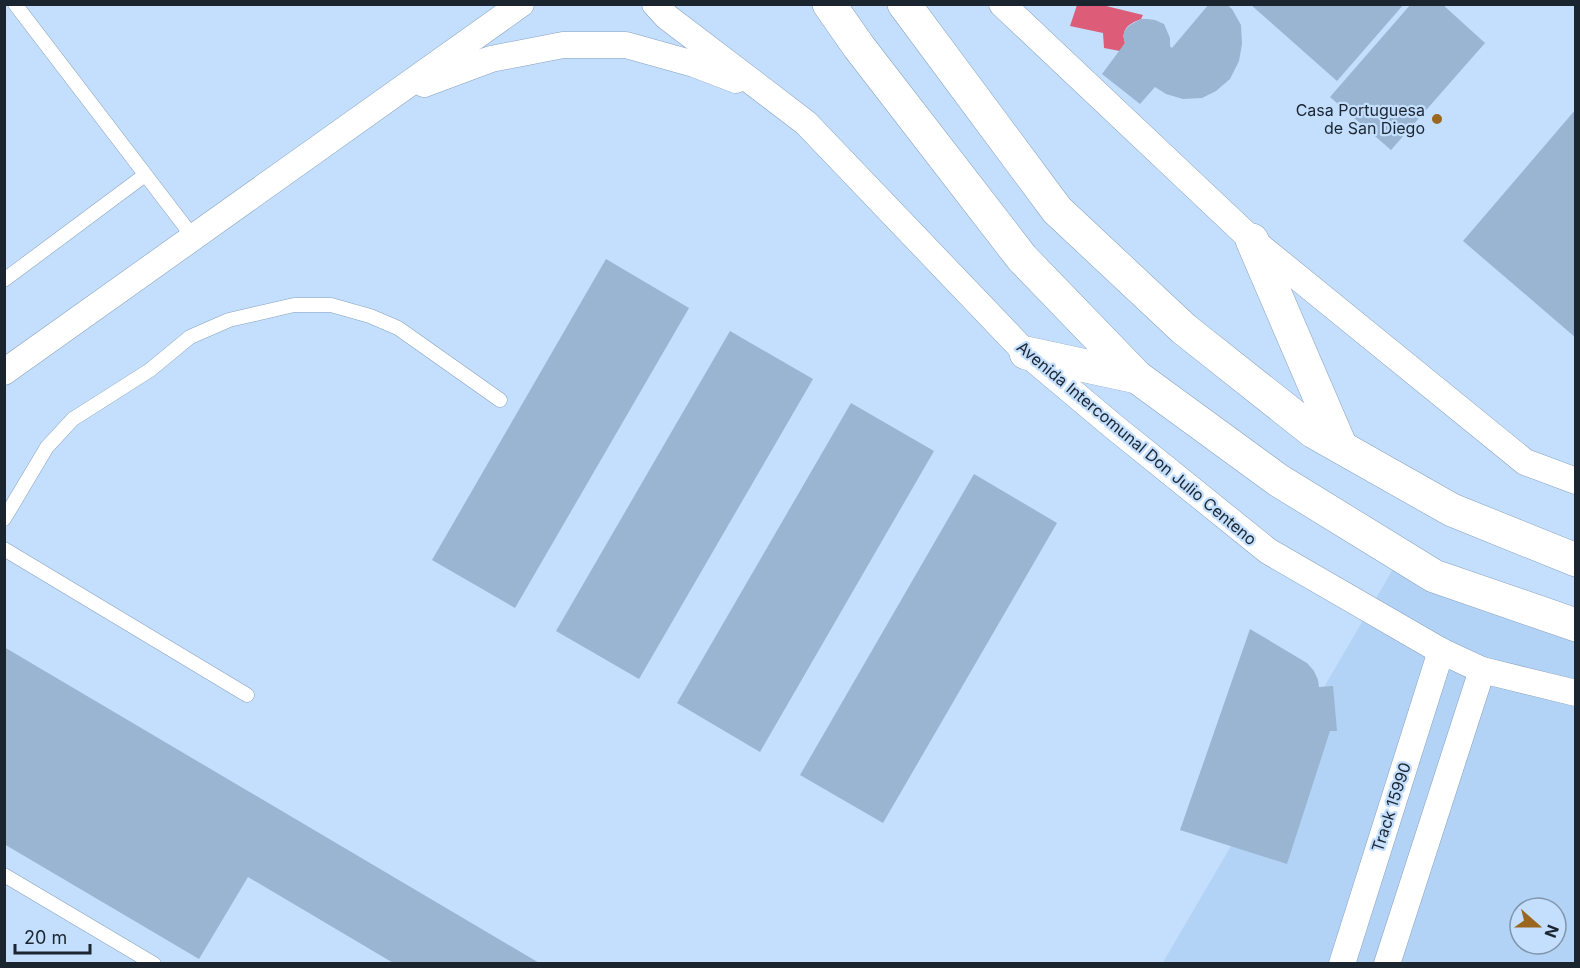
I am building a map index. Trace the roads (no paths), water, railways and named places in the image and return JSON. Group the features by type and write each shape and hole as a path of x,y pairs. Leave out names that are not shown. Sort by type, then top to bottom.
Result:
{"main road":[{"path":"829,4 866,56 1022,258 1137,377 1278,480 1434,576 1575,625"},
{"path":"904,4 1057,210 1184,328 1314,432 1452,510 1575,560"},
{"path":"1252,240 1341,447"},
{"path":"1026,353 1137,377"}],"street":[{"path":"4,372 520,4"},
{"name":"Avenida Intercomunal Don Julio Centeno","path":"655,4 667,17 806,123 1026,353 1268,551 1441,651 1482,670 1575,693"},
{"path":"1002,4 1252,240 1525,462 1575,481"},
{"path":"393,95 491,59 563,45 626,45 694,64 767,93"},
{"name":"Track 15990","path":"1342,963 1441,651"},
{"path":"1387,963 1482,670"}],"lane":[{"path":"15,4 193,237"},
{"path":"4,280 145,175"},
{"path":"4,519 47,447 73,419 150,370 190,337 229,320 294,305 331,305 370,316 398,328 500,400"},
{"path":"4,549 247,695"},
{"path":"4,875 154,963"}],"place":[{"name":"Casa Portuguesa de San Diego","path":"1437,119"}]}
